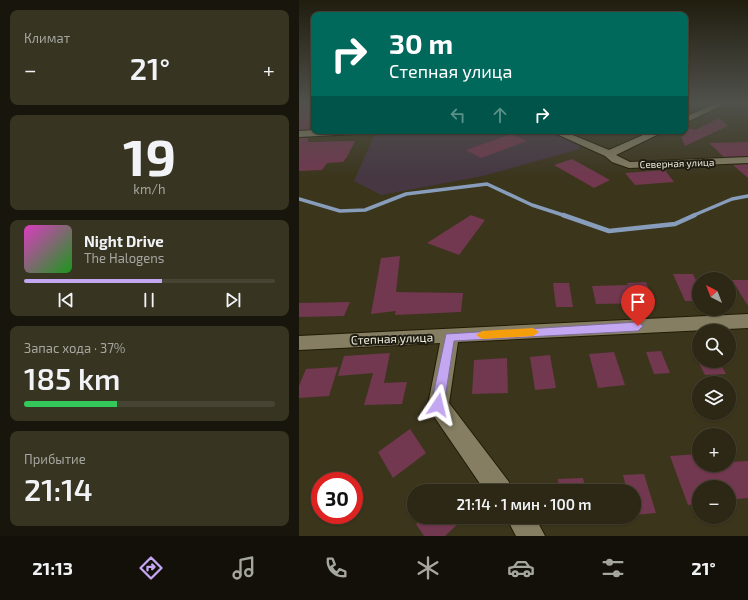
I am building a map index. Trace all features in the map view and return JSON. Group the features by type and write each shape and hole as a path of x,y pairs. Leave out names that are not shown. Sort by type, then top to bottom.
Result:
{"street":[{"path":"299,134 311,133"},
{"name":"Северная улица","path":"562,134 609,154 616,160 629,165 748,160"},
{"path":"609,154 653,134"},
{"name":"Степная улица","path":"299,343 449,337 748,320"},
{"path":"449,337 438,405 495,484"},
{"path":"524,524 532,536"}],"shaded area":[{"path":"375,134 553,134 578,144 580,149 483,176 381,195 354,181"}],"building":[{"path":"299,127 309,127 309,129 299,130"},
{"path":"701,127 726,127 685,146 681,137 688,134 688,128 695,130"},
{"path":"511,134 527,141 481,158 466,150"},
{"path":"299,138 308,138 308,142 355,141 343,162 327,163 322,170 299,171"},
{"path":"748,142 748,156 724,157 709,143"},
{"path":"572,159 610,180 594,188 554,165"},
{"path":"748,164 748,178 733,165"},
{"path":"665,170 674,182 635,185 625,173"},
{"path":"471,215 485,220 459,255 427,243"},
{"path":"400,256 396,292 463,293 461,312 395,315 396,311 371,314 381,258"},
{"path":"673,274 692,274 692,301 685,301"},
{"path":"736,280 748,280 748,306 736,286"},
{"path":"646,282 654,303 596,304 592,286 628,285 627,283"},
{"path":"553,283 569,283 573,307 556,307"},
{"path":"350,302 344,316 299,317 299,303"},
{"path":"661,351 670,373 654,374 646,352"},
{"path":"614,352 625,385 598,388 589,354"},
{"path":"390,353 384,383 407,382 402,404 364,405 373,373 338,376 344,356"},
{"path":"550,355 556,388 535,390 530,357"},
{"path":"507,358 508,393 472,394 474,360"},
{"path":"338,367 329,396 299,398 299,386 306,369"},
{"path":"702,368 723,368 726,374 705,375"},
{"path":"410,429 426,453 393,478 378,452"},
{"path":"692,454 692,472 736,472 736,462 748,461 748,498 736,499 736,480 692,480 692,504 688,505 670,456"},
{"path":"644,474 656,513 641,514 641,484 625,484 623,475"},
{"path":"583,478 584,484 558,484 558,479"},
{"path":"416,524 458,524 445,536 424,536"}],"waterway":[{"path":"299,199 340,211 365,210 406,194 487,184 532,205 564,215"},
{"path":"692,216 732,199 748,196"},
{"path":"564,215 609,231 675,224 695,215"}],"slow traffic":[{"path":"482,335 533,332"}],"route":[{"path":"438,405 449,337 638,326"}]}
